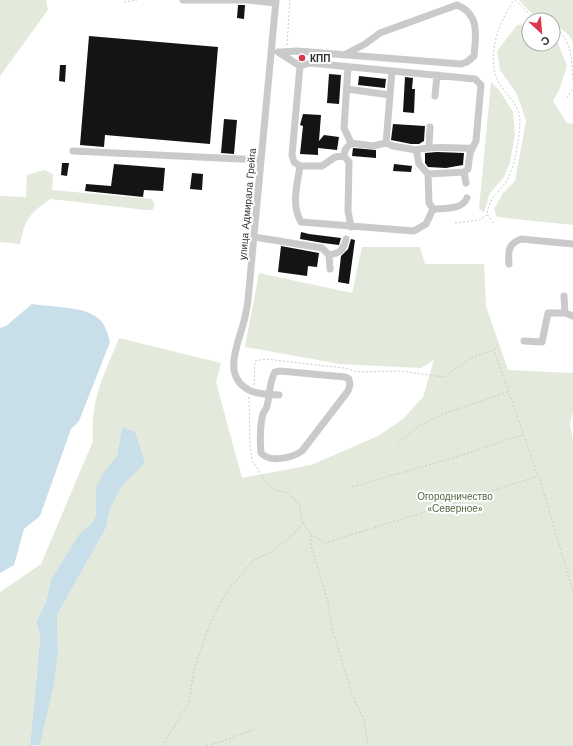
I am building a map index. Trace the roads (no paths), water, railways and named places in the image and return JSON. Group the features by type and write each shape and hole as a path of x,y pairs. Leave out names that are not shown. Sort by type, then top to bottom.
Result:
{"street":[{"path":"182,0 276,1"},
{"name":"улица Адмирала Грейга","path":"265,394 251,391 238,381 233,370 233,358 245,320 276,1"},
{"path":"271,50 461,64 474,56 477,33 474,21 465,8 457,5 380,33 365,44 344,55"},
{"path":"283,52 300,66"},
{"path":"300,66 310,63 475,79 481,86 476,141 472,148 468,169 464,172 428,174"},
{"path":"300,66 292,155 294,162 300,166 322,166 335,157 344,156"},
{"path":"348,67 344,128 351,143"},
{"path":"386,143 392,71"},
{"path":"435,96 437,75"},
{"path":"347,89 390,95"},
{"path":"429,146 430,127"},
{"path":"351,143 345,150 344,156 349,162 348,211 351,227"},
{"path":"351,143 373,146 386,143 393,146 416,150 429,146 453,149 472,148"},
{"path":"416,150 419,164 428,174 429,203 433,209"},
{"path":"73,151 261,160"},
{"path":"300,166 295,201 296,214 301,222 414,231 426,224 433,209"},
{"path":"464,172 466,183"},
{"path":"433,209 458,207 465,202 467,198"},
{"path":"254,237 322,248 329,255 330,269"},
{"path":"508,264 508,250 513,242 520,239 573,244"},
{"path":"329,255 339,253 344,249 346,240"},
{"path":"564,296 565,313"},
{"path":"524,342 542,342 548,313 565,313 573,316"},
{"path":"280,371 345,377 349,380 350,385 348,391 302,451 296,455 271,459 265,458 261,448 262,415 267,407 265,394 271,388 275,372 280,371"},
{"path":"265,394 279,395"}],"water":[{"path":"32,304 77,309 93,315 103,324 110,342 79,421 71,429 40,516 24,529 14,565 0,573 0,328 6,326"},
{"path":"122,427 135,432 145,463 122,486 110,509 106,528 57,615 58,652 54,685 40,745 30,746 40,634 36,622 46,602 51,579 79,534 92,523 96,516 96,487 106,469 117,456"}],"place":[{"name":"КПП","path":"302,58"}],"park label":[{"name":"Огородничество «Северное»","path":"455,502"}]}
